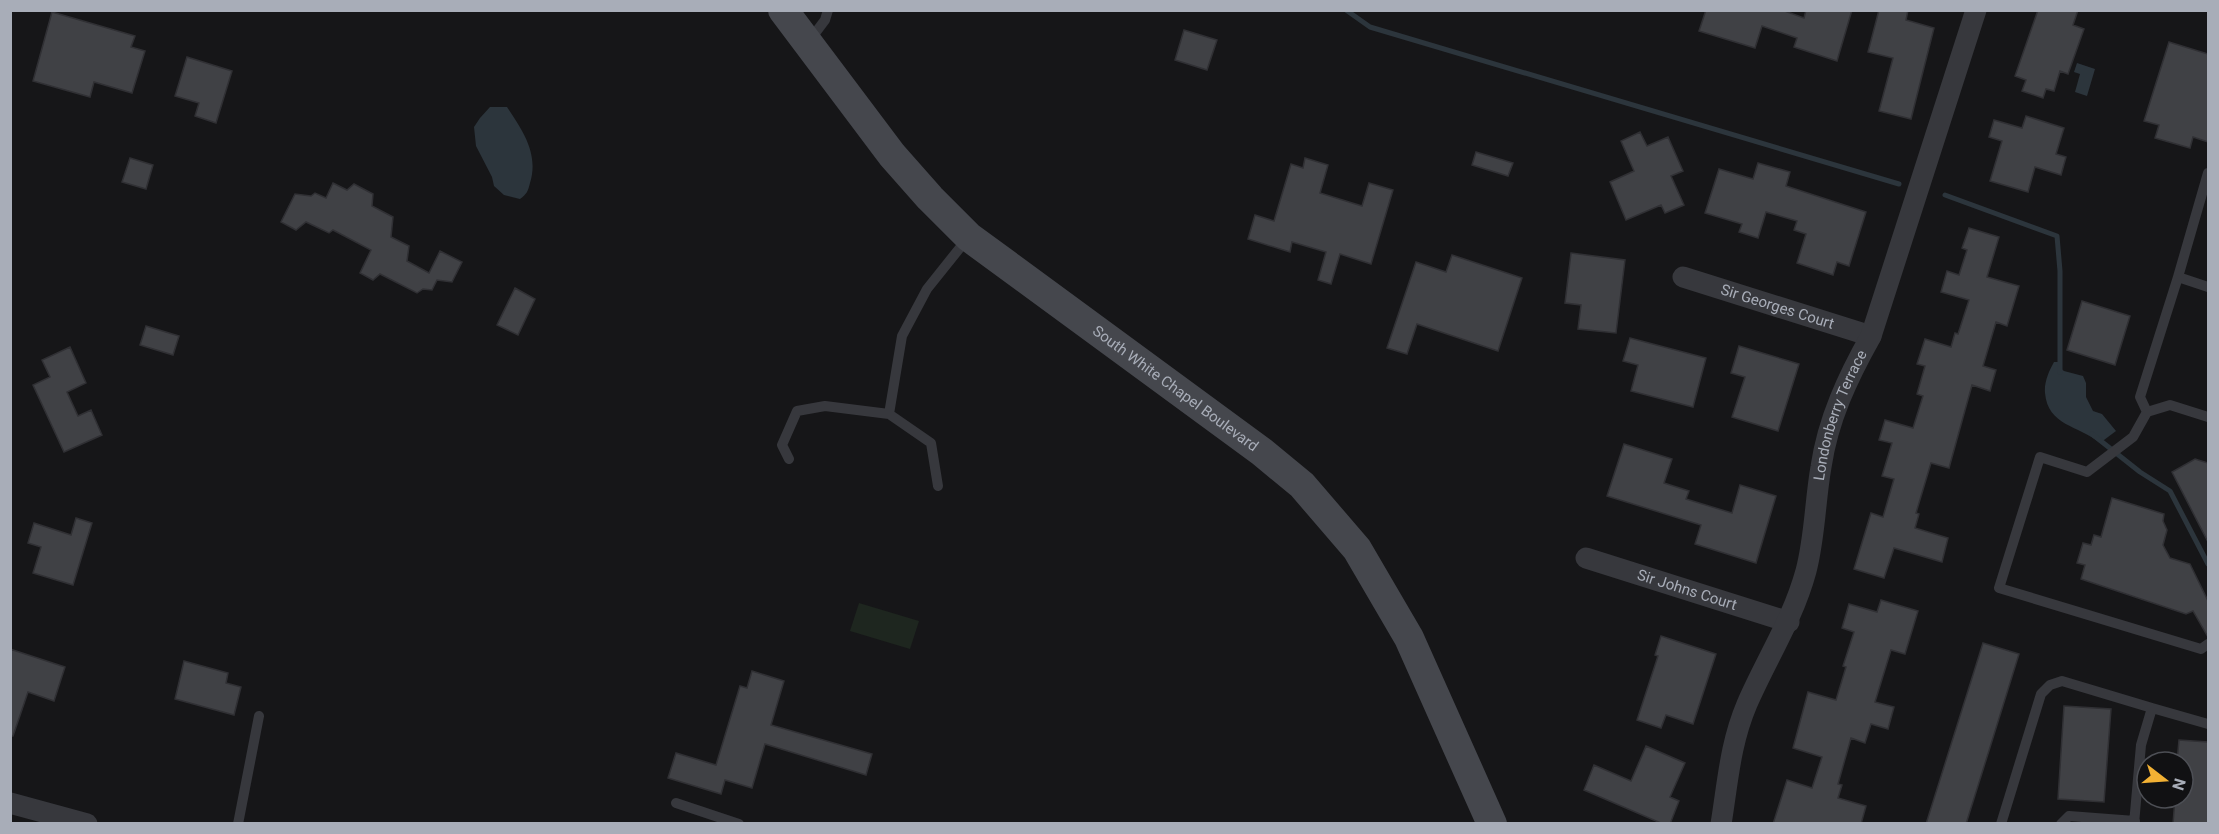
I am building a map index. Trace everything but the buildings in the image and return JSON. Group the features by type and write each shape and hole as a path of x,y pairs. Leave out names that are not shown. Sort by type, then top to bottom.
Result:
{"main road":[{"name":"South White Chapel Boulevard","path":"783,10 892,155 969,237 1172,385 1302,485 1357,549 1384,593 1409,638 1492,824"}],"street":[{"name":"Londonberry Terrace","path":"1721,824 1731,749 1747,704 1789,622 1806,570 1821,466 1831,424 1847,379 1871,336 1976,10"},
{"name":"Sir Georges Court","path":"1683,277 1871,336"},
{"name":"Sir Johns Court","path":"1586,558 1789,622"},
{"path":"10,803 87,824"}],"lane":[{"path":"808,43 825,20 828,10"},
{"path":"2147,412 2140,397 2208,173"},
{"path":"889,414 902,336 927,289 969,237"},
{"path":"2178,277 2208,287"},
{"path":"2208,417 2170,405 2147,412 2133,437 2087,472 2040,457 1999,588 2202,649 2208,644"},
{"path":"789,459 782,445 797,411 825,406 889,414 931,443 938,486"},
{"path":"2001,824 2041,694 2050,685 2061,681 2208,724"},
{"path":"2061,824 2069,816 2134,822 2141,745 2152,708"},
{"path":"238,824 259,716"},
{"path":"676,803 739,824"}],"shaded area":[{"path":"2077,63 2095,69 2087,96 2075,92 2080,74 2074,72"},
{"path":"490,107 507,107 528,143 532,172 528,190 520,199 504,195 494,186 492,177 476,146 474,127"},
{"path":"2054,362 2058,362 2059,367 2064,371 2083,376 2086,383 2086,397 2093,411 2102,414 2116,431 2100,443 2058,419 2047,404 2045,389 2047,377"},
{"path":"859,603 919,621 910,649 850,631"}],"waterway":[{"path":"1346,10 1370,27 1899,184"},
{"path":"1945,195 2057,236 2060,271 2060,372"},
{"path":"2092,434 2140,472 2170,491 2208,564"}]}
